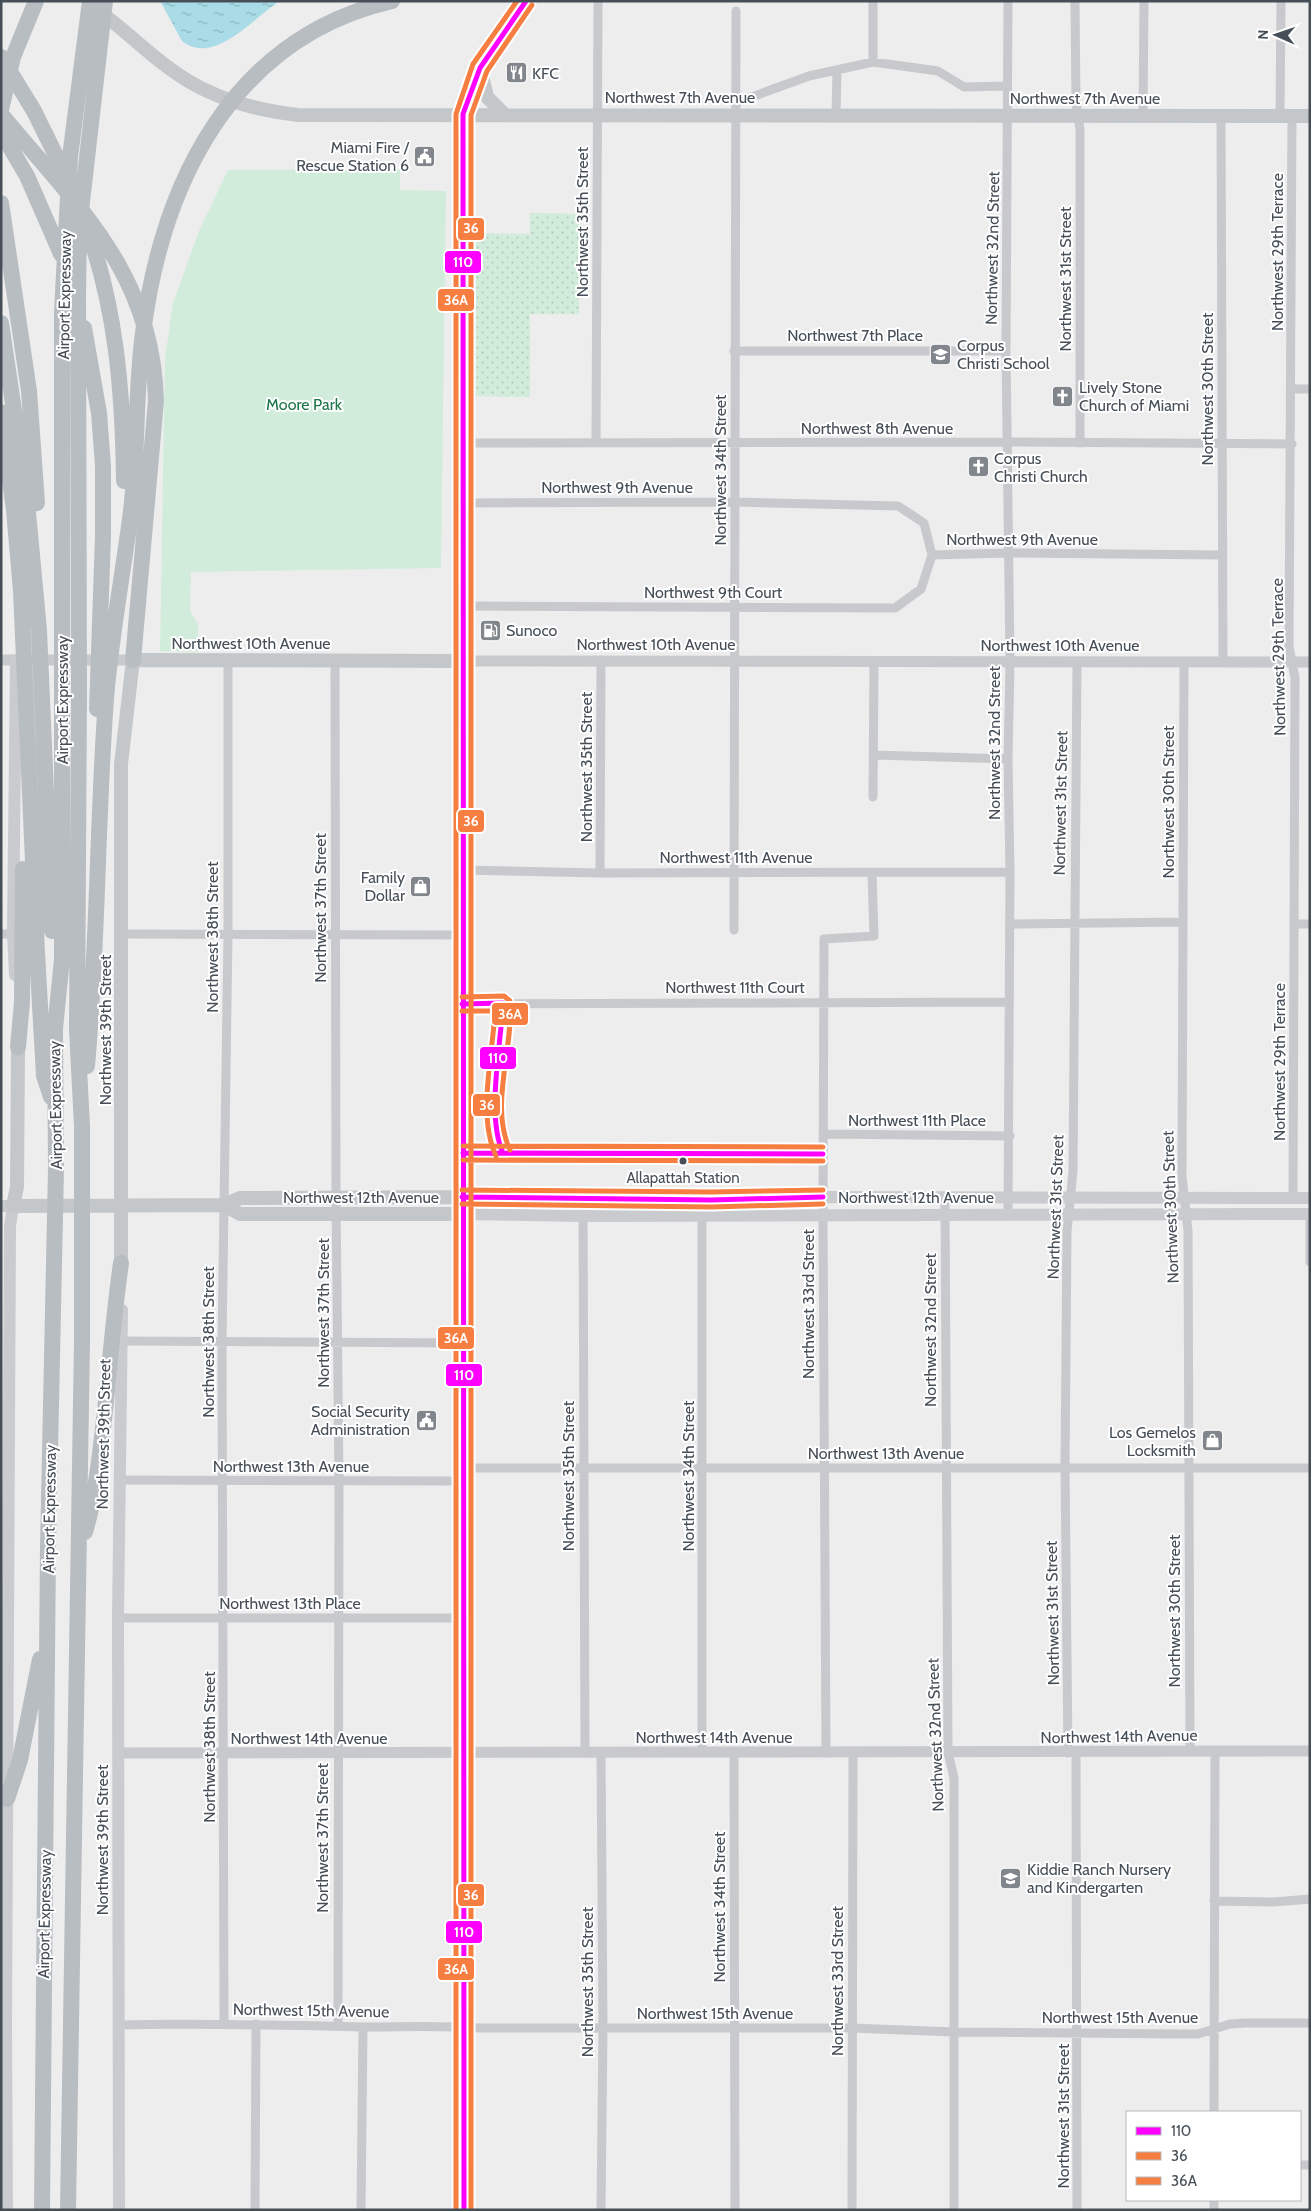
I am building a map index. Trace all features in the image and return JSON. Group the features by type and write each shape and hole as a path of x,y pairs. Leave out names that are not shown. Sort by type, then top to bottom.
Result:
{"highway":[{"path":"36,1 19,39 2,107 107,243 134,292 146,330 154,376 156,401 133,660"},
{"name":"Airport Expressway","path":"42,2210 48,1592 56,1242 55,1029 62,959 64,252 70,157 90,1"},
{"name":"Airport Expressway","path":"68,2210 79,1550 82,1164 77,1029 79,626 77,384 80,228 105,1"},
{"path":"107,620 121,565 131,505 141,350 149,293 160,250 174,209 196,157 214,124 236,94 263,67 291,44 320,27 357,11 392,1"},
{"path":"1,57 47,134 86,226 107,299 118,362 123,429 121,565"},
{"path":"1,132 27,176 55,238 84,326 99,413 107,620 101,699 103,774 90,1030 82,1126"},
{"path":"1,203 26,366 34,445 41,571 31,631"},
{"path":"1,323 26,491 33,690 55,1029"},
{"path":"1,412 31,631"},
{"path":"18,1047 22,1002 23,853 27,729 33,690"},
{"path":"27,729 44,1076 56,1115"},
{"path":"79,1550 92,1508 101,1449 113,1320 121,1262"},
{"path":"7,1799 26,1735 40,1662 48,1592"}],"main road":[{"name":"Northwest 7th Avenue","path":"84,1 186,80 226,99 255,108 313,115 597,114 735,109 836,115 1310,116"},
{"path":"464,2210 462,1474 463,114 480,68 523,3"},
{"path":"480,68 487,97 504,114"},
{"path":"7,2210 4,2166 7,1799 4,1756 5,1344 10,1226 7,1206 17,1187 18,1047 7,934 16,660"},
{"name":"Northwest 10th Avenue","path":"133,660 462,661"},
{"name":"Northwest 39th Street","path":"119,2210 118,1618 122,1341 121,764 133,660"},
{"name":"Northwest 12th Avenue","path":"7,1206 224,1205 240,1198 462,1197 702,1200 822,1197 945,1199 1310,1198"},
{"path":"1236,1214 1256,1208 1286,1206 1294,1198"},
{"name":"Northwest 12th Avenue","path":"224,1205 240,1214 337,1215 1310,1214"}],"street":[{"name":"Northwest 35th Street","path":"596,443 598,1"},
{"path":"873,1 873,62"},
{"name":"Northwest 32nd Street","path":"1008,1 1006,351 1010,663 1008,759 1010,1136 1008,1214"},
{"name":"Northwest 31st Street","path":"1075,1 1080,130 1080,443"},
{"path":"1143,115 1144,1"},
{"path":"1281,1 1286,116"},
{"name":"Northwest 34th Street","path":"734,930 736,11"},
{"path":"735,109 750,98 809,76 873,62 938,71 964,87 1007,86"},
{"path":"836,115 837,70"},
{"name":"Northwest 30th Street","path":"1221,115 1222,662"},
{"name":"Northwest 29th Terrace","path":"1286,116 1292,389 1290,646 1295,678 1294,1198"},
{"name":"Northwest 7th Place","path":"734,351 1006,351"},
{"path":"1292,389 1310,389"},
{"name":"Northwest 8th Avenue","path":"462,443 736,444 1007,442 1292,444"},
{"name":"Northwest 9th Avenue","path":"462,503 736,502 898,506 924,523 932,555 1008,553 1222,555"},
{"name":"Northwest 9th Court","path":"463,606 895,608 921,589 932,555"},
{"name":"Northwest 10th Avenue","path":"1,660 133,660"},
{"name":"Northwest 37th Street","path":"335,660 336,1199 339,1481 338,2026"},
{"name":"Northwest 35th Street","path":"600,873 601,660"},
{"name":"Northwest 38th Street","path":"224,2023 224,1480 222,1343 228,934 228,661"},
{"name":"Northwest 10th Avenue","path":"462,661 1310,662"},
{"name":"Northwest 30th Street","path":"1184,661 1182,1176 1186,1214 1190,1751"},
{"path":"873,797 874,662"},
{"name":"Northwest 31st Street","path":"1077,662 1073,1171 1069,1214 1065,1468 1078,2032 1077,2210"},
{"path":"874,755 1008,759"},
{"name":"Northwest 11th Avenue","path":"462,870 600,873 735,871 872,873 1010,872"},
{"name":"Northwest 33rd Street","path":"826,1753 822,1215 822,1002 824,939 874,936 872,873"},
{"path":"1010,924 1183,922"},
{"path":"1295,924 1310,924"},
{"path":"122,934 462,935"},
{"name":"Northwest 11th Court","path":"462,1004 1009,1002"},
{"name":"Northwest 11th Place","path":"823,1134 1010,1136"},
{"name":"Northwest 35th Street","path":"583,1199 585,1753"},
{"name":"Northwest 32nd Street","path":"945,1199 948,1752 954,1778 954,2210"},
{"name":"Northwest 34th Street","path":"702,1200 702,1752"},
{"path":"1310,1214 1310,1262"},
{"path":"122,1341 462,1343"},
{"name":"Northwest 13th Avenue","path":"119,1480 339,1481 583,1468 1310,1468"},
{"name":"Northwest 13th Place","path":"118,1618 463,1618"},
{"path":"1214,2111 1215,1751"},
{"name":"Northwest 14th Avenue","path":"119,1753 337,1755 1310,1751"},
{"name":"Northwest 35th Street","path":"601,1753 601,2210"},
{"name":"Northwest 33rd Street","path":"852,2210 853,1753"},
{"name":"Northwest 34th Street","path":"734,1754 735,2210"},
{"path":"1214,1901 1274,1902 1310,1899"},
{"name":"Northwest 15th Avenue","path":"119,2025 224,2023 363,2027 851,2028 954,2032 1198,2034 1230,2024 1310,2023"},
{"path":"256,2024 256,2210"},
{"path":"361,2210 363,2027"}],"green space":[{"name":"Moore Park","path":"400,169 400,190 446,191 441,568 191,572 190,611 198,624 197,652 160,651 165,358 173,303 199,231 228,170"},
{"path":"530,213 580,214 579,314 530,314 530,397 475,396 476,233 530,234"}],"water":[{"path":"160,1 280,1 234,36 220,44 207,48 194,47 182,41"}],"transit line":[{"name":"36A","path":"456,2210 456,114 473,64 517,1"},
{"name":"110","path":"464,2210 463,114 480,68 526,1"},
{"name":"36","path":"471,2210 471,115 487,71 532,5"},
{"name":"36A","path":"462,997 504,996 510,1001 509,1038 502,1096 504,1133 510,1150"},
{"name":"110","path":"462,1004 503,1003 495,1100 498,1138 503,1153"},
{"name":"36","path":"462,1011 495,1011 487,1104 490,1140 496,1156"},
{"name":"36A","path":"463,1146 823,1147"},
{"name":"110","path":"463,1153 823,1154"},
{"name":"36","path":"463,1160 823,1161"},
{"name":"36A","path":"462,1190 711,1192 823,1190"},
{"name":"110","path":"462,1197 711,1200 823,1197"},
{"name":"36","path":"462,1204 711,1207 823,1204"}],"place":[{"name":"KFC","path":"516,73"},
{"name":"Miami Fire / Rescue Station 6","path":"425,156"},
{"name":"Corpus Christi School","path":"941,354"},
{"name":"Lively Stone Church of Miami","path":"1063,396"},
{"name":"Corpus Christi Church","path":"978,467"},
{"name":"Sunoco","path":"490,630"},
{"name":"Family Dollar","path":"421,886"},
{"name":"Allapattah Station","path":"683,1161"},
{"name":"Social Security Administration","path":"426,1420"},
{"name":"Los Gemelos Locksmith","path":"1212,1441"},
{"name":"Kiddie Ranch Nursery and Kindergarten","path":"1011,1878"}]}
